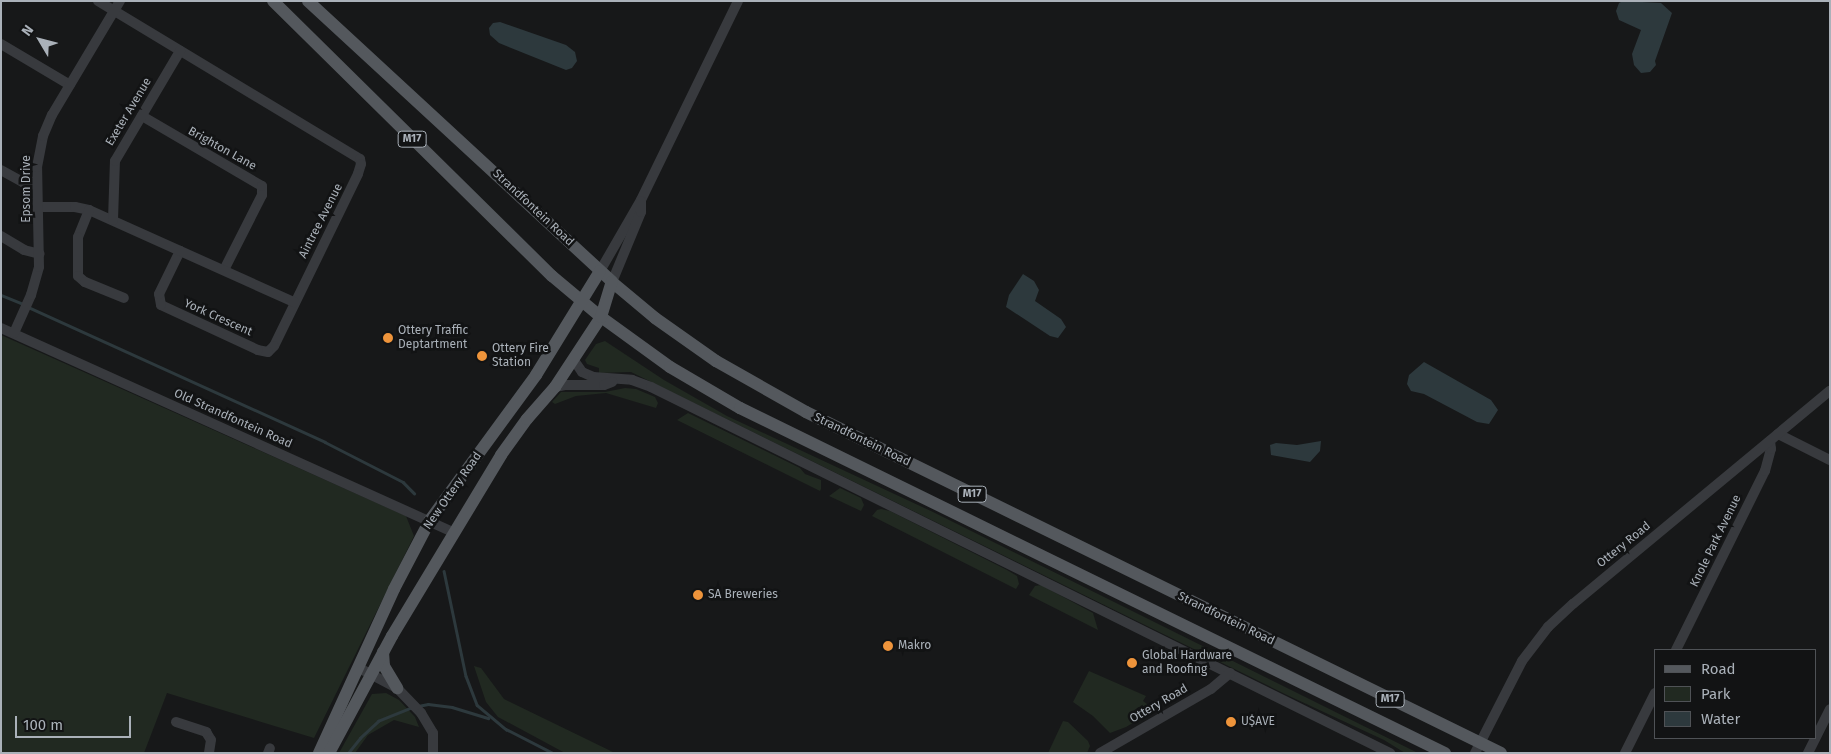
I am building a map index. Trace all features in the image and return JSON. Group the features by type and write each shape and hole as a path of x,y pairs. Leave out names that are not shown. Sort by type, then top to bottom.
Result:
{"main road":[{"name":"Strandfontein Road","path":"273,1 380,104 436,164 552,276 601,317 670,367 740,408 1444,753"},
{"name":"Strandfontein Road","path":"308,1 612,282 655,318 710,356 806,412 1478,748 1501,753"},
{"name":"New Ottery Road","path":"319,753 394,588 430,520 536,375 600,271"},
{"name":"New Ottery Road","path":"329,753 382,652 515,435 555,387 601,317 612,282"},
{"path":"382,652 384,666 397,688"}],"street":[{"name":"Aintree Avenue","path":"98,1 360,159 361,164 358,174 294,302"},
{"name":"Epsom Drive","path":"14,333 37,278 40,254 37,186 38,158 43,136 52,115 120,1"},
{"path":"600,271 641,200 738,1"},
{"path":"1,44 70,85"},
{"name":"Exeter Avenue","path":"113,220 115,162 180,51"},
{"name":"Brighton Lane","path":"142,116 262,186 262,195 224,270"},
{"path":"1,170 24,183 37,186"},
{"path":"612,282 641,212 641,200"},
{"path":"38,207 75,207 89,210 294,302"},
{"path":"89,210 78,237 78,276 85,282 124,298"},
{"path":"1,236 24,250 40,254"},
{"name":"York Crescent","path":"180,251 159,294 161,305 250,347 264,352 272,350 294,302"},
{"name":"Old Strandfontein Road","path":"1,328 455,532"},
{"path":"573,359 577,366 587,375 618,380 632,380 651,387 1390,753"},
{"path":"555,387 565,385 604,385 618,380"},
{"name":"Ottery Road","path":"1478,748 1522,661 1548,627 1573,604 1830,391"},
{"path":"1774,438 1830,460"},
{"name":"Knole Park Avenue","path":"1676,649 1765,471 1774,438"},
{"path":"359,668 397,688 421,713 433,733 433,753"},
{"name":"Ottery Road","path":"1106,751 1211,688 1230,673"},
{"path":"1625,753 1654,695"},
{"path":"1816,737 1830,709"},
{"path":"176,722 206,732 211,740 209,753"},
{"path":"1808,753 1815,739"}],"green space":[{"path":"1,335 406,516 414,536 314,738 167,693 144,753 1,753"},
{"path":"605,341 664,380 727,416 933,512 1418,753 1405,753 1384,740 1287,695 631,372 599,373 599,368 587,364 585,360 596,344"},
{"path":"625,388 636,389 655,397 658,403 656,408 606,393 576,396 555,404 552,402 561,392 605,392"},
{"path":"688,413 800,468 805,474 821,480 820,491 677,420"},
{"path":"840,488 861,498 864,505 861,511 829,496"},
{"path":"877,510 890,511 1007,570 1017,576 1019,584 1016,589 872,516"},
{"path":"1041,585 1093,613 1098,630 1029,595 1035,586"},
{"path":"474,666 481,668 504,699 615,753 565,753 498,717 486,702"},
{"path":"1089,671 1146,696 1143,701 1155,710 1126,727 1110,733 1093,716 1073,702"},
{"path":"386,693 399,700 415,717 419,727 394,720 368,735 355,753 339,753 372,694"},
{"path":"1063,721 1068,722 1088,741 1090,746 1087,753 1048,753"}],"water":[{"path":"1623,1 1661,3 1672,13 1655,61 1656,65 1650,72 1641,73 1634,65 1632,54 1641,30 1619,20 1616,11 1619,3"},
{"path":"500,22 566,45 575,52 577,61 572,68 566,70 499,43 490,35 489,28 493,23"},
{"path":"1023,274 1034,281 1039,290 1035,301 1061,319 1066,327 1058,338 1050,336 1006,307 1009,295"},
{"path":"1424,362 1491,400 1498,410 1489,424 1477,422 1424,394 1411,391 1407,384 1409,375"},
{"path":"1321,441 1320,451 1310,462 1271,455 1270,445 1276,443 1297,445"}],"waterway":[{"path":"1,295 23,304"},
{"path":"28,307 325,442 403,482 414,493"},
{"path":"444,571 466,676 477,705 506,729 553,753"},
{"path":"418,706 428,704 452,707 488,718"},
{"path":"348,753 360,738 378,721 410,708"}],"place":[{"name":"Ottery Traffic Deptartment","path":"388,338"},
{"name":"Ottery Fire Station","path":"482,356"},
{"name":"SA Breweries","path":"698,595"},
{"name":"Makro","path":"888,646"},
{"name":"Global Hardware and Roofing","path":"1132,663"},
{"name":"U$AVE","path":"1231,722"}]}
